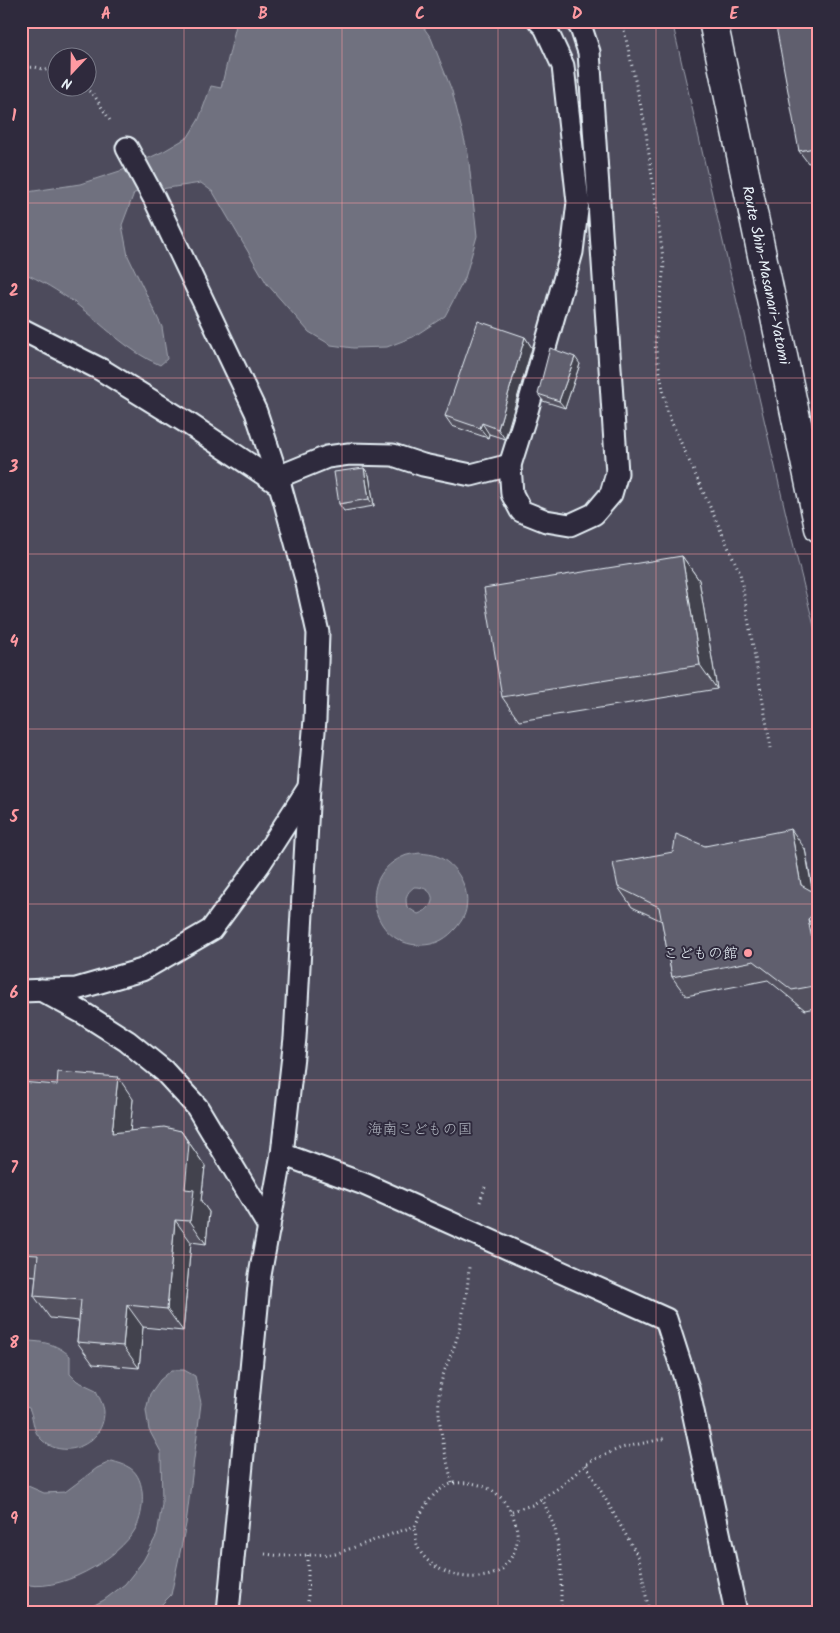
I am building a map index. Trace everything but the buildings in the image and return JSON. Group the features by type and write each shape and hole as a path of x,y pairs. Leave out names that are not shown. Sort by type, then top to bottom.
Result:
{"main road":[{"name":"Route Shin-Masanari-Yatomi","path":"713,21 819,528"}],"lane":[{"path":"539,21 545,26 563,66 578,202 572,252 510,466 512,494 521,511 546,521 570,525 594,514 611,494 617,473 588,52 581,28 576,21"},
{"path":"127,148 154,198 256,412 279,481 306,579 318,633 315,720 309,787 296,1038 282,1154 260,1275 228,1612"},
{"path":"21,329 100,369 279,481"},
{"path":"279,481 327,457 349,454 393,455 423,465 471,475 510,466"},
{"path":"31,991 76,989 142,970 211,930 259,865 309,787"},
{"path":"31,991 82,1013 120,1037 164,1071 197,1107 269,1227"},
{"path":"282,1154 364,1184 666,1319 688,1388 736,1612"}],"path":[{"path":"622,21 645,125 664,265 655,345 667,412 740,573 771,748"},
{"path":"21,68 35,67 48,70"},
{"path":"96,98 127,148"},
{"path":"452,1483 439,1421 438,1395 456,1338 468,1288 471,1231"},
{"path":"512,1511 532,1505 560,1487 590,1461 621,1448 675,1436"},
{"path":"586,1465 639,1558 648,1612"},
{"path":"452,1483 477,1484 494,1491 512,1511 517,1527 517,1545 512,1558 499,1572 482,1577 464,1577 431,1565 420,1552 416,1542 415,1526 423,1507 437,1492 452,1483"},
{"path":"542,1498 555,1529 561,1565 561,1612"},
{"path":"234,1551 282,1556 335,1554 415,1526"},
{"path":"308,1555 308,1612"}],"green space":[{"name":"海南こどもの国","path":"21,21 672,21 788,523 819,646 819,1612 21,1612"}],"water":[{"path":"237,21 419,21 431,38 452,91 468,154 477,236 465,278 445,316 413,337 387,347 353,348 331,345 309,332 267,284 213,192 201,183 134,193 122,225 128,256 162,327 167,359 160,365 126,345 62,294 21,272 21,193 80,184 123,170 164,151 188,137 199,119 211,86 221,88"},
{"path":"420,853 434,855 447,862 459,875 466,892 467,901 463,918 445,938 431,944 412,944 396,938 384,927 377,913 374,898 377,882 386,868 404,856","holes":["414,887 421,888 430,893 432,902 425,911 418,914 407,907 406,898 409,891"]},
{"path":"21,1342 48,1344 65,1352 70,1356 70,1374 77,1381 96,1390 104,1412 102,1424 96,1435 88,1442 78,1447 67,1449 55,1448 45,1443 37,1434 29,1408 21,1405"},
{"path":"172,1370 184,1370 195,1376 201,1403 186,1524 171,1595 154,1612 81,1612 104,1600 125,1584 143,1561 157,1535 162,1504 161,1452 149,1430 146,1410 150,1394 160,1380"},
{"path":"112,1461 130,1468 139,1480 141,1488 142,1505 139,1521 128,1540 116,1552 101,1562 85,1572 68,1579 35,1586 21,1583 21,1481 44,1493 65,1492 97,1468"}],"place":[{"name":"こどもの館","path":"748,953"}]}
